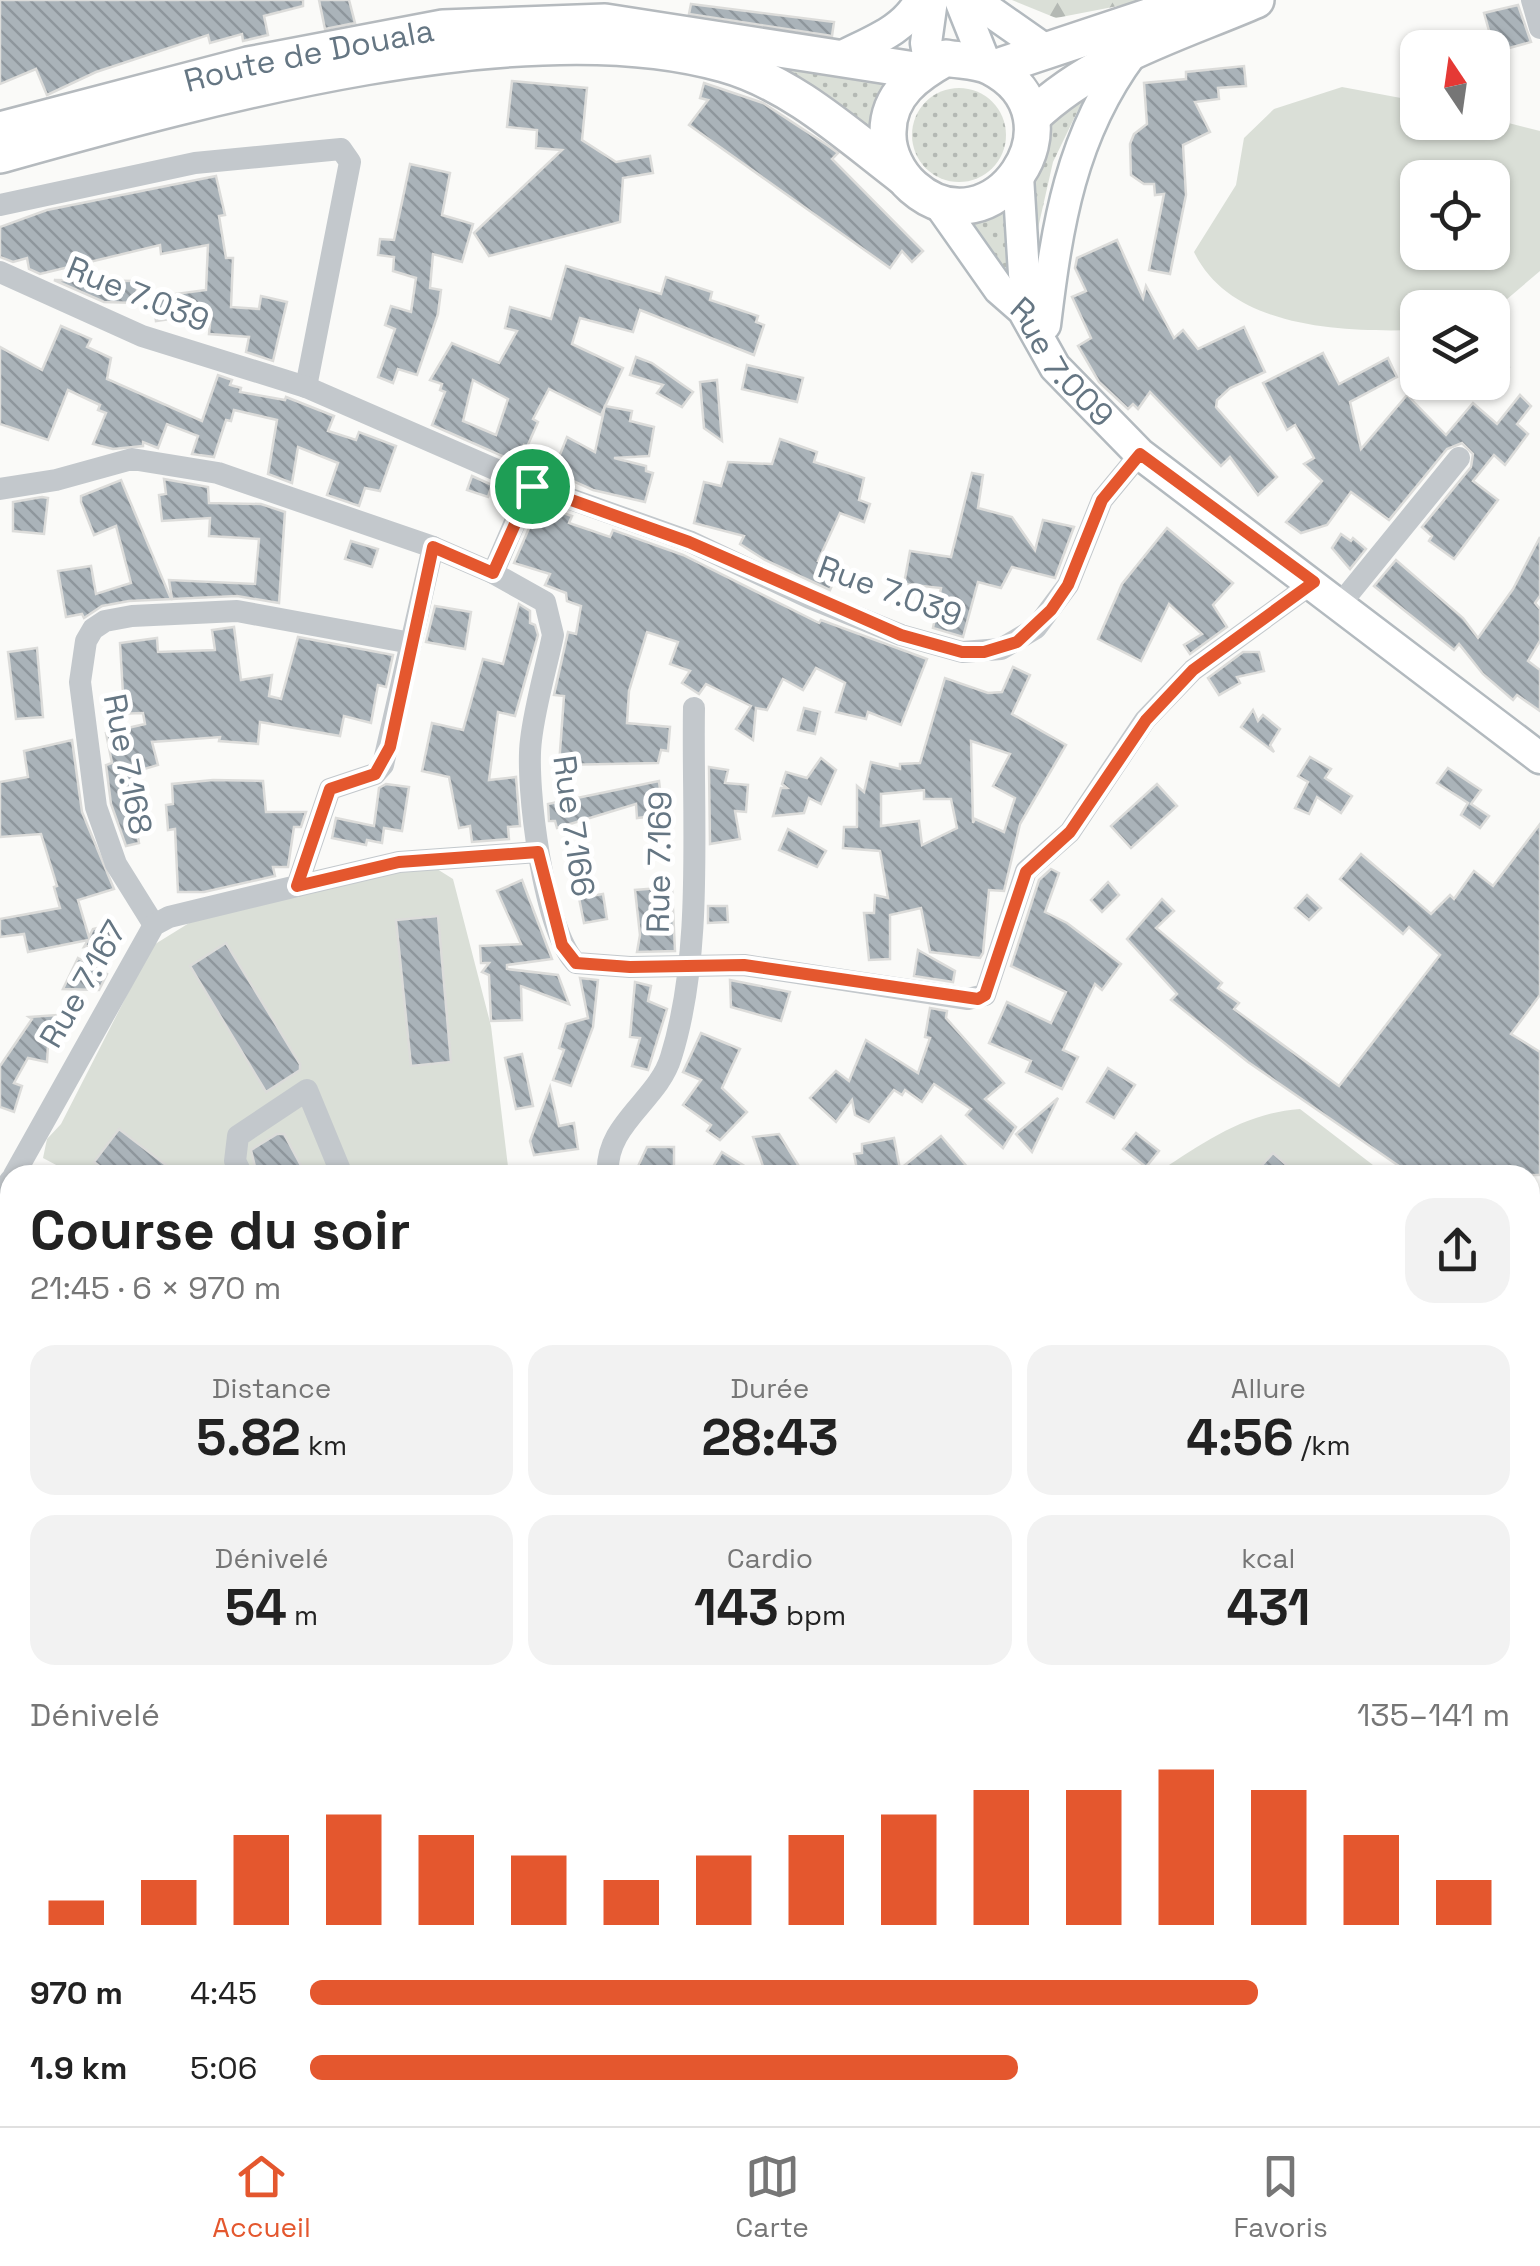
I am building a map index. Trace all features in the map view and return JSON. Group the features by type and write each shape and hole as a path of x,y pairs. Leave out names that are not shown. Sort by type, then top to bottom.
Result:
{"main road":[{"path":"843,56 891,31 912,15 920,0"},
{"path":"903,177 891,156 888,132 898,98 926,69 932,0"},
{"path":"0,155 254,90 442,56 600,48 662,51 725,64 770,82 822,115 937,201 965,205 985,200 1018,176 1032,148 1032,118 1018,88 990,66 960,0"},
{"path":"974,0 1046,51"},
{"path":"1032,118 1060,90 1132,52 1256,0"},
{"name":"Route de Douala","path":"0,130 230,69 443,28 605,22 926,69 946,58 990,66 1198,1"},
{"path":"1045,325 1056,234 1072,167 1107,86 1132,52"},
{"name":"Rue 7.009","path":"1018,176 1024,274 1045,325 1079,378 1181,468 1350,592 1540,742"},
{"name":"Rue 7.009","path":"937,201 999,290 1023,310 1056,367 1140,454 1314,582 1540,758"}],"street":[{"path":"1532,0 1540,28"},
{"path":"0,206 178,166 342,149 350,162 306,387"},
{"name":"Rue 7.039","path":"0,272 142,336 306,387 532,486 689,542 901,635 952,650 984,652 1017,642 1051,610 1068,585 1102,500 1140,454"},
{"path":"1350,592 1459,458"},
{"name":"Rue 7.166","path":"0,488 139,460 218,473 433,547 493,573 545,602 552,616 553,635 531,740 538,852 562,945 576,963 744,965 978,999 985,995 1026,872 1070,832 1146,720 1193,670 1314,582"},
{"path":"493,573 532,486"},
{"path":"297,886 330,789 375,774 383,765 433,547"},
{"name":"Rue 7.168","path":"154,925 116,864 96,807 80,682 86,641 93,629 105,621 132,616 238,611 411,643"},
{"name":"Rue 7.169","path":"610,1165 615,1136 668,1068 690,966 694,708"},
{"name":"Rue 7.167","path":"19,1165 154,925 169,917 399,862 538,852"},
{"path":"237,1165 238,1136 307,1090 338,1165"}],"green space":[{"path":"1012,0 1149,0 1056,18"},
{"path":"774,60 899,75 873,132"},
{"path":"1093,79 1053,162 1036,237 1031,207 1043,131"},
{"path":"1342,87 1400,98 1400,140 1510,140 1510,123 1540,131 1540,271 1510,297 1510,290 1400,290 1400,330 1324,327 1261,311 1234,297 1211,278 1194,252 1236,185 1244,138 1274,109"},
{"path":"959,88 977,91 992,102 1003,117 1003,153 992,168 977,179 959,182 941,179 926,168 915,153 912,135 915,117 926,102 941,91"},
{"path":"1004,205 1011,281 961,220"},
{"path":"437,869 453,879 491,1026 508,1165 56,1165 43,1158 47,1139 61,1124 152,946 215,907 388,871"},
{"path":"1300,1109 1373,1165 1169,1165 1241,1124"}],"building":[{"path":"0,0 303,0 303,6 264,16 268,35 243,41 242,34 210,43 208,35 96,72 47,95 36,69 0,84"},
{"path":"319,0 349,0 355,23 325,29"},
{"path":"691,4 834,22 832,36 689,14"},
{"path":"1518,5 1531,42 1510,48 1510,30 1489,30 1484,13"},
{"path":"1244,66 1246,86 1218,88 1219,99 1195,102 1210,132 1183,145 1186,195 1170,274 1149,270 1164,194 1155,195 1154,184 1144,184 1131,175 1130,144 1134,134 1147,124 1144,83 1186,79 1186,72"},
{"path":"512,81 587,88 582,140 616,162 650,156 653,173 623,178 620,222 489,256 474,233 562,150 536,148 537,130 507,127"},
{"path":"704,83 763,103 838,153 832,159 923,251 912,262 902,251 890,268 689,125 708,100 700,98"},
{"path":"410,164 450,173 442,215 473,224 462,262 433,254 430,288 441,290 438,314 417,375 398,369 393,383 378,377 395,329 385,325 391,306 411,312 416,278 393,271 394,257 378,255 380,239 394,240"},
{"path":"216,176 225,215 219,216 226,258 233,258 231,307 259,309 261,296 287,302 273,361 246,352 249,337 209,334 211,313 156,321 153,297 206,290 208,245 161,254 160,245 40,274 29,269 27,258 13,262 0,257 0,227 47,210"},
{"path":"1117,240 1143,298 1146,286 1174,338 1183,330 1198,349 1244,327 1265,372 1230,388 1217,400 1216,407 1277,477 1258,495 1230,457 1221,466 1150,392 1138,409 1133,404 1128,409 1099,382 1078,346 1091,338 1072,297 1086,291 1075,268 1077,258"},
{"path":"566,266 661,294 666,277 712,292 710,300 758,316 756,322 764,325 754,355 640,310 633,332 580,318 572,344 623,368 601,415 549,389 533,419 538,422 527,447 524,445 516,462 432,425 445,392 440,390 442,384 430,380 452,343 499,363 517,331 505,328 510,307 551,319","holes":["473,380 508,399 496,435 463,421"]},
{"path":"54,280 137,281 137,303 104,302"},
{"path":"61,326 91,339 87,347 111,358 107,379 202,421 218,375 232,380 230,385 241,388 240,392 285,400 286,397 334,416 328,431 356,440 359,432 396,446 380,491 365,488 359,506 327,495 338,463 298,447 292,483 268,474 277,420 234,410 231,421 226,420 214,457 192,454 198,436 167,424 158,448 143,442 143,446 113,449 93,444 106,413 98,410 100,405 68,390 48,440 0,424 0,347 42,370"},
{"path":"1323,353 1339,384 1388,358 1397,377 1350,402 1361,449 1403,400 1412,400 1446,435 1473,403 1497,424 1520,395 1531,406 1517,424 1528,434 1505,465 1494,455 1473,481 1498,500 1454,559 1429,541 1432,536 1422,527 1471,467 1473,454 1462,443 1447,449 1389,520 1351,492 1327,525 1301,533 1286,522 1322,481 1304,464 1314,458 1295,425 1287,430 1263,383"},
{"path":"636,357 652,363 693,392 682,407 657,393 663,385 630,375"},
{"path":"747,365 803,378 797,402 742,389"},
{"path":"717,380 722,441 704,428 700,382"},
{"path":"605,406 632,411 630,421 654,427 649,456 614,458 646,466 646,471 653,473 645,502 593,490 553,472 567,437 595,452"},
{"path":"780,439 817,452 814,462 864,478 859,500 870,504 864,522 840,513 818,561 839,570 830,590 765,560 740,544 744,536 694,523 704,482 721,486 728,462 772,464"},
{"path":"972,473 983,475 978,508 1012,517 1035,550 1043,520 1074,527 1055,578 1012,567 1001,588 978,582 963,637 933,628 941,588 904,584 910,551 951,557"},
{"path":"472,476 492,485 488,497 467,490"},
{"path":"164,479 208,487 209,503 261,504 285,512 279,603 237,596 172,599 169,580 255,584 259,539 209,536 210,518 162,521 159,495 166,494"},
{"path":"121,480 171,599 129,601 102,606 84,618 82,614 66,617 58,571 91,566 96,594 131,583 116,526 94,535 81,502 81,496"},
{"path":"48,498 44,534 13,531 13,502"},
{"path":"539,505 572,516 569,523 610,537 613,530 683,555 819,623 821,620 927,659 901,725 868,712 866,719 836,712 845,683 816,668 803,690 783,679 767,710 756,708 753,740 736,729 751,706 706,684 699,694 682,683 690,671 670,664 678,642 647,632 629,691 627,723 670,727 668,751 661,750 658,763 559,765 564,696 554,695 568,632 576,634 581,606 567,601 566,593 545,585 550,574 514,563"},
{"path":"1167,528 1233,583 1213,605 1227,627 1190,654 1184,645 1202,634 1169,604 1141,661 1098,639 1122,584"},
{"path":"1341,534 1366,549 1350,569 1332,548"},
{"path":"1540,537 1540,596 1535,603 1540,609 1540,641 1528,661 1540,670 1540,711 1517,695 1513,700 1483,674 1459,644 1454,650 1374,586 1396,560 1463,618 1478,638 1513,589"},
{"path":"351,541 378,549 372,567 345,559"},
{"path":"519,604 530,611 530,623 535,625 538,635 515,716 498,712 489,780 516,777 520,826 508,827 509,839 472,842 470,826 459,828 449,777 422,771 432,723 463,730 483,659 503,664"},
{"path":"435,606 471,612 465,649 426,642"},
{"path":"234,627 241,680 272,675 269,696 281,699 298,637 393,655 386,687 378,685 371,723 344,716 340,736 260,722 258,744 219,741 220,737 152,742 158,765 134,772 144,817 135,819 139,843 126,846 111,804 106,765 112,763 106,733 145,724 143,713 114,714 114,694 123,694 120,643 157,638 158,652 215,650 212,630"},
{"path":"37,648 43,717 16,719 8,652"},
{"path":"1243,652 1259,652 1264,671 1237,677 1240,683 1219,695 1208,678"},
{"path":"1013,667 1030,675 1012,714 1066,745 1020,824 1004,891 989,890 983,953 980,958 930,952 921,908 890,915 890,959 869,960 864,913 874,913 875,895 888,898 880,851 843,848 844,827 857,827 857,786 864,792 871,762 900,769 900,764 920,763 945,678 988,693 1002,692","holes":["971,741 1010,754 993,786 1015,798 1004,832 975,819 973,823","924,790 924,799 951,799 957,828 922,845 919,821 881,826 881,794"]},
{"path":"804,708 820,712 815,734 798,730"},
{"path":"1253,710 1258,721 1263,715 1280,729 1270,745 1274,752 1241,727"},
{"path":"72,740 82,812 114,889 78,900 89,937 93,929 109,925 112,941 84,947 88,940 28,952 24,934 0,937 0,919 60,908 54,887 57,886 41,834 0,837 0,782 28,777 24,751"},
{"path":"1310,757 1331,769 1325,778 1352,796 1341,813 1317,797 1309,814 1295,808 1308,782 1298,776"},
{"path":"821,758 836,770 821,804 809,798 804,813 773,816 781,788 787,788 782,784 786,772 807,778"},
{"path":"709,767 728,770 725,783 748,785 746,812 735,811 740,839 710,844"},
{"path":"1448,768 1481,790 1471,804 1489,816 1480,828 1461,815 1468,803 1437,783"},
{"path":"263,781 266,812 306,812 301,827 294,827 288,867 273,867 275,876 204,892 178,892 175,829 168,830 166,805 173,804 172,784"},
{"path":"659,781 663,815 637,818 636,804 557,828 555,821 549,821 548,804"},
{"path":"386,784 409,787 402,831 384,828 382,843 367,840 366,845 332,838 336,818 374,826 379,788"},
{"path":"1157,784 1177,806 1131,848 1111,826"},
{"path":"1540,824 1540,995 1511,1034 1540,1052 1540,1165 1397,1165 1248,1062 1171,1000 1177,994 1127,939 1162,899 1174,911 1156,928 1222,983 1218,988 1239,1003 1234,1009 1339,1086 1440,955 1409,927 1403,934 1340,879 1361,854 1431,914 1450,895 1454,899 1474,871 1493,886"},
{"path":"788,829 826,851 817,867 779,850"},
{"path":"1051,869 1059,873 1045,912 1067,923 1121,964 1102,990 1095,984 1063,1050 1078,1057 1062,1089 1026,1072 1031,1061 989,1043 1007,1002 1051,1023 1066,992 1011,966 1039,880"},
{"path":"522,880 552,959 507,965 507,969 558,975 569,1004 521,986 522,1020 491,1021 489,975 482,972 489,963 481,963 480,946 521,944 497,891"},
{"path":"1108,882 1119,895 1102,912 1091,900"},
{"path":"672,887 675,951 637,952 640,935 635,890"},
{"path":"603,894 607,919 584,923 579,898"},
{"path":"1307,895 1321,908 1309,920 1295,908"},
{"path":"708,906 727,906 728,922 708,923"},
{"path":"438,916 451,1062 411,1066 396,920"},
{"path":"226,943 300,1064 300,1070 266,1092 190,966"},
{"path":"918,950 955,971 953,982 914,976"},
{"path":"78,958 107,974 99,990 63,989"},
{"path":"580,978 598,980 593,1027 571,1086 553,1080 564,1050 559,1048 566,1024 588,1018"},
{"path":"730,980 790,992 781,1021 731,1007"},
{"path":"635,982 651,986 648,1001 667,1009 648,1070 632,1066 640,1038 630,1037"},
{"path":"930,1008 947,1011 946,1018 1004,1083 985,1099 1016,1127 1003,1148 966,1115 971,1109 934,1084 922,1102 905,1090 902,1095 894,1090 869,1122 855,1115 852,1100 836,1122 810,1098 836,1071 849,1081 866,1040 918,1073 930,1038 925,1037"},
{"path":"74,1014 59,1037 49,1030 47,1062 28,1058 14,1083 22,1086 14,1112 0,1107 0,1066 32,1019 29,1017"},
{"path":"701,1033 740,1049 722,1088 747,1112 720,1140 707,1131 711,1125 683,1105 701,1080 683,1072"},
{"path":"522,1054 533,1106 516,1109 505,1058"},
{"path":"1108,1068 1135,1085 1114,1118 1087,1102"},
{"path":"550,1087 559,1126 574,1123 578,1149 534,1155 530,1141"},
{"path":"1058,1098 1032,1152 1016,1134"},
{"path":"119,1129 166,1165 98,1165 94,1162"},
{"path":"1136,1133 1159,1151 1143,1165 1123,1149"},
{"path":"277,1134 284,1134 301,1165 255,1165 251,1150"},
{"path":"779,1134 798,1165 763,1165 753,1137"},
{"path":"941,1136 966,1165 905,1165"},
{"path":"894,1138 899,1165 856,1165 854,1154 862,1153 862,1144"},
{"path":"647,1147 674,1147 674,1165 639,1165"},
{"path":"722,1152 743,1165 714,1165"},
{"path":"1273,1153 1287,1165 1262,1165"}],"route":[{"path":"1140,454 1314,582 1193,670 1146,720 1070,832 1026,872 985,995 978,999 744,965 588,966 576,963 562,945 538,852 399,862 297,886 330,789 375,774 383,765 433,547 493,573 532,486 689,542 901,635 962,652 1001,649 1036,628 1068,585 1102,500 1140,454"}]}
